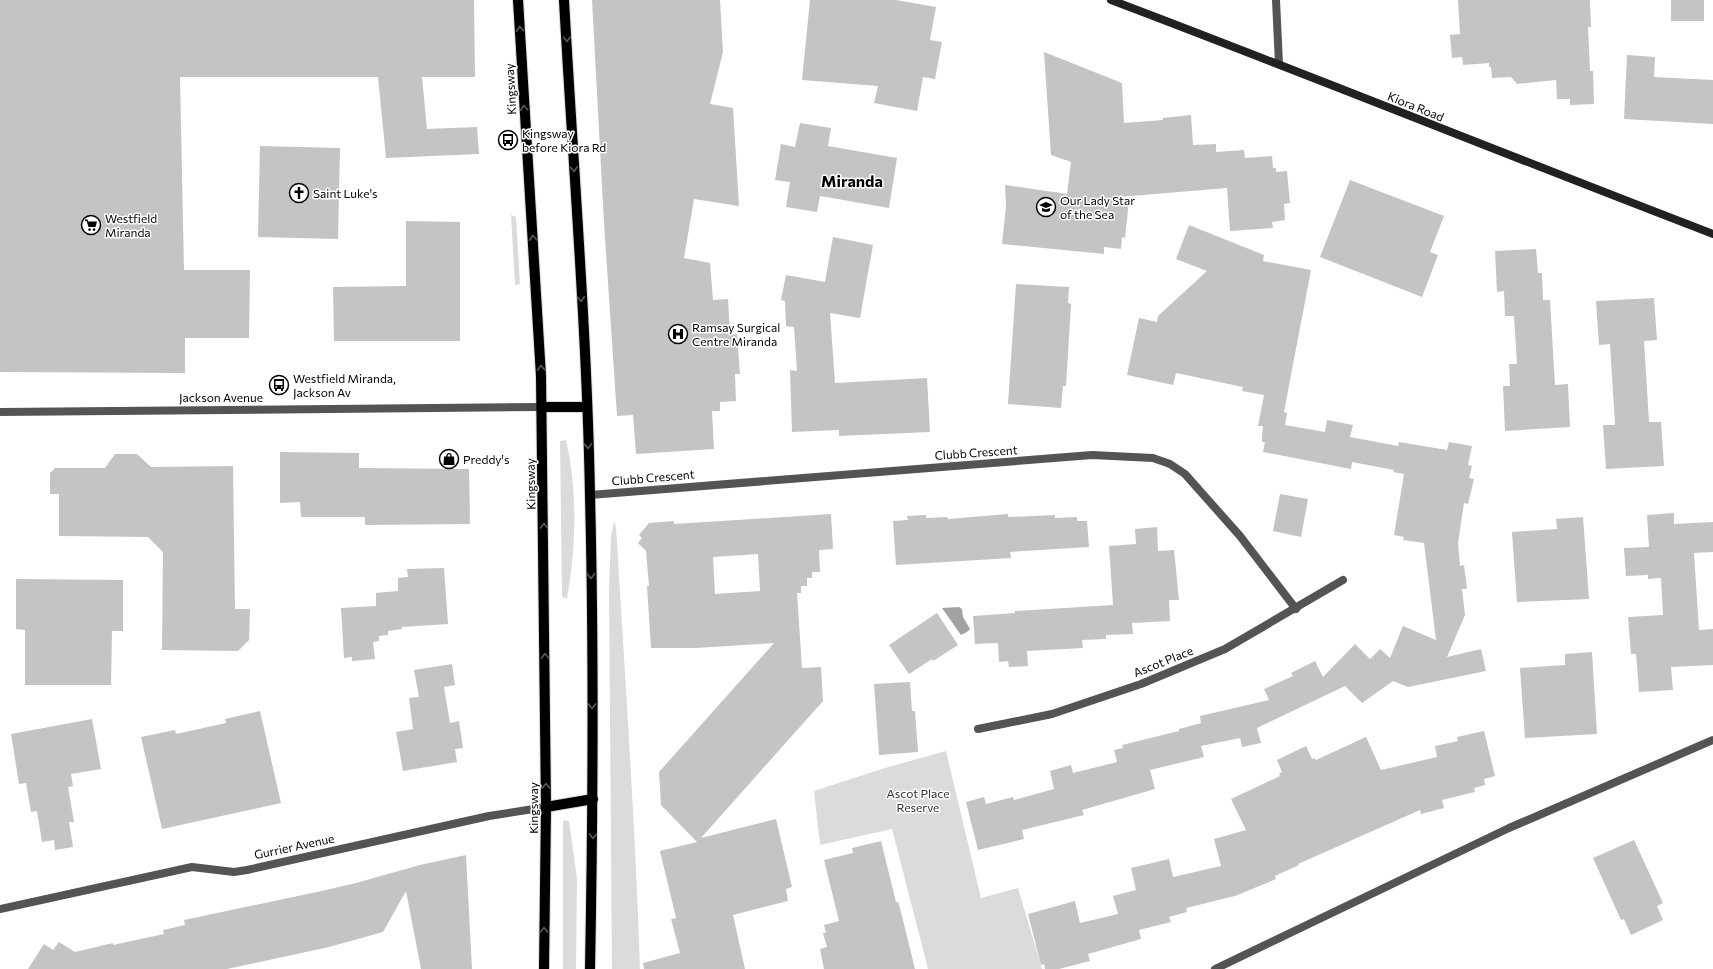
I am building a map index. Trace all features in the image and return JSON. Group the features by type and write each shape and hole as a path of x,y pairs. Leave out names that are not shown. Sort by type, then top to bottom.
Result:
{"main road":[{"name":"Kingsway","path":"518,0 537,298 542,407 546,806 544,969"},
{"path":"564,0 587,407 590,495 593,799 590,969"},
{"name":"Kiora Road","path":"1111,0 1279,64 1713,234"},
{"name":"Jackson Avenue","path":"542,407 587,407"},
{"name":"Gurrier Avenue","path":"546,806 593,799"}],"street":[{"path":"1276,0 1279,64"},
{"name":"Jackson Avenue","path":"0,412 542,407"},
{"name":"Clubb Crescent","path":"590,495 1092,455 1153,458 1170,464 1185,474 1240,536 1296,609"},
{"name":"Ascot Place","path":"978,728 1052,714 1141,684 1225,649 1296,609 1343,580"},
{"path":"1215,969 1509,828 1713,740"},
{"name":"Gurrier Avenue","path":"0,908 192,867 234,872 248,870 489,816 546,806"}],"green space":[{"path":"511,215 516,217 520,284 515,285"},
{"path":"566,440 570,460 574,500 574,539 567,598 563,598 560,441"},
{"path":"614,522 616,527 630,748 640,969 612,969 609,589 611,536"},
{"name":"Ascot Place Reserve","path":"946,751 981,898 1018,888 1042,969 928,969 892,829 820,845 814,791 885,768"},
{"path":"563,821 569,821 577,879 576,969 563,969"}],"shaded area":[{"path":"959,607 962,609 963,617 970,629 961,635 942,608"}],"building":[{"name":"Westfield Miranda","path":"0,0 474,0 475,77 422,77 427,129 477,127 479,154 386,158 378,77 180,77 184,270 250,270 249,338 185,338 185,373 0,372"},
{"path":"592,0 720,0 723,52 710,104 733,108 739,206 694,199 684,258 710,263 713,300 728,299 730,335 737,334 740,374 735,374 736,401 720,402 720,411 712,411 714,449 636,454 633,415 617,416 604,223"},
{"path":"810,0 896,0 936,7 930,40 942,42 935,79 923,77 917,111 874,103 878,86 802,80"},
{"path":"1458,0 1590,0 1591,27 1588,27 1590,71 1593,71 1594,104 1570,105 1570,99 1557,99 1556,80 1517,84 1511,77 1492,78 1489,63 1463,65 1462,57 1452,58 1450,35 1460,34"},
{"path":"1671,0 1704,0 1704,21 1671,21"},
{"path":"1044,52 1122,83 1124,123 1163,120 1163,118 1191,115 1193,145 1216,144 1216,152 1244,150 1245,158 1272,156 1273,168 1276,168 1276,172 1287,171 1290,203 1284,204 1285,220 1272,222 1273,228 1230,231 1227,188 1119,197 1129,201 1125,238 1122,237 1121,249 1104,247 1104,254 1002,244 1006,206 1005,185 1067,194 1071,162 1051,155"},
{"path":"1627,55 1655,57 1654,77 1713,80 1713,124 1624,119"},
{"path":"800,123 831,128 828,146 897,158 889,208 820,196 817,212 786,207 790,182 775,180 781,144 795,147"},
{"name":"Saint Luke's","path":"260,146 340,148 338,239 258,237"},
{"path":"1350,180 1444,216 1430,252 1438,255 1422,297 1320,257"},
{"path":"406,221 460,222 460,341 334,341 333,287 406,286"},
{"path":"1189,225 1264,255 1263,261 1311,270 1284,412 1287,413 1285,425 1325,432 1327,420 1353,425 1350,437 1398,446 1399,442 1447,450 1449,442 1472,446 1468,465 1472,466 1469,478 1474,479 1468,504 1464,503 1458,543 1460,566 1464,565 1467,589 1462,589 1465,615 1447,657 1481,649 1486,671 1408,687 1393,681 1362,703 1345,686 1257,728 1261,743 1242,747 1240,738 1201,746 1204,757 1150,770 1155,789 1082,810 1084,815 1022,830 1024,839 978,850 966,802 984,797 986,804 1013,797 1014,800 1054,789 1050,771 1071,765 1073,773 1117,762 1114,750 1123,748 1122,745 1179,731 1179,729 1201,723 1200,716 1269,700 1264,689 1293,676 1291,673 1315,661 1323,677 1355,644 1370,659 1380,649 1390,658 1403,626 1436,640 1424,543 1403,540 1404,537 1394,535 1404,474 1393,472 1394,470 1352,462 1351,469 1263,452 1265,442 1262,442 1263,426 1258,426 1264,395 1242,391 1243,387 1176,373 1173,385 1127,375 1139,318 1157,322 1158,316 1207,271 1176,259"},
{"path":"833,237 873,245 860,318 830,313 835,383 927,378 930,432 839,436 839,430 792,432 790,370 797,371 794,327 786,326 785,301 781,300 786,275 825,282"},
{"path":"1536,249 1538,273 1542,273 1543,300 1550,300 1555,385 1568,384 1570,427 1505,431 1503,386 1510,386 1509,364 1517,364 1514,316 1505,316 1504,291 1497,292 1495,251"},
{"path":"1016,284 1069,287 1068,303 1071,304 1066,386 1063,386 1061,408 1008,404"},
{"path":"1654,298 1657,340 1644,341 1649,422 1661,422 1664,466 1606,469 1603,425 1615,425 1610,344 1599,345 1596,301"},
{"path":"280,452 359,453 359,468 469,469 470,524 365,525 365,517 301,517 300,502 280,503"},
{"path":"115,454 137,454 151,467 233,466 235,609 250,609 249,640 238,651 162,650 163,552 148,537 59,536 59,494 50,494 50,473 55,468 105,468"},
{"path":"1280,494 1308,499 1301,537 1273,531"},
{"path":"1674,513 1674,524 1713,522 1713,552 1694,553 1699,630 1713,629 1713,665 1671,667 1673,690 1639,692 1636,654 1631,654 1628,617 1663,615 1661,578 1648,579 1648,575 1626,576 1624,548 1649,547 1647,515"},
{"path":"831,514 833,549 819,550 820,572 812,572 812,578 807,578 807,586 801,586 801,593 797,593 802,668 821,667 823,701 701,838 776,819 792,887 786,889 788,901 733,915 745,969 644,969 643,963 680,953 671,919 676,918 660,851 697,842 661,805 659,772 774,643 696,648 651,648 646,551 638,543 642,538 639,535 649,523 674,521 674,524","holes":["758,554 760,591 715,594 713,557"]},
{"path":"1008,514 1008,517 1055,515 1055,518 1077,517 1077,521 1087,521 1089,547 1010,552 1011,558 896,565 893,521 908,520 907,516 926,515 926,518 947,517 948,519"},
{"path":"1583,517 1589,599 1517,602 1512,532 1557,529 1556,519"},
{"path":"1157,527 1158,551 1174,550 1179,600 1169,600 1170,621 1132,623 1133,634 1106,635 1106,639 1082,640 1083,648 1027,651 1028,666 1009,667 1008,661 999,662 998,643 975,644 973,616 1015,613 1015,611 1113,605 1109,546 1136,544 1135,529"},
{"path":"444,568 448,624 402,627 402,629 388,631 388,635 379,636 379,641 373,642 375,659 352,661 352,657 344,658 341,608 376,606 376,593 398,591 398,578 408,577 407,569"},
{"path":"16,579 123,580 123,631 112,631 111,685 25,685 25,630 16,629"},
{"path":"937,613 958,645 909,674 889,645"},
{"path":"1592,652 1597,734 1525,738 1520,668 1565,665 1565,654"},
{"path":"452,664 455,685 444,687 450,723 459,721 463,748 455,749 457,762 403,771 396,732 413,729 409,698 419,697 414,670"},
{"path":"910,682 912,711 915,711 918,752 879,755 874,684"},
{"path":"260,711 281,803 162,829 141,737 175,730 176,734 226,723 225,719"},
{"path":"92,719 101,769 71,774 73,786 68,787 74,822 69,822 73,847 55,850 54,840 42,842 37,811 31,812 26,783 19,784 11,734"},
{"path":"1484,731 1495,776 1484,779 1485,785 1474,788 1475,792 1442,800 1444,808 1421,814 1420,810 1298,864 1299,865 1275,876 1276,879 1235,896 1186,908 1187,912 1169,917 1171,922 1139,930 1141,939 1088,954 1090,961 1059,969 1045,969 1044,964 1041,965 1028,914 1075,901 1080,923 1118,914 1113,896 1136,890 1131,868 1169,859 1173,877 1221,866 1214,839 1246,830 1231,799 1280,776 1279,774 1282,772 1277,760 1306,746 1312,759 1314,758 1316,760 1366,737 1381,770 1437,757 1435,746 1458,741 1457,737"},
{"path":"1634,840 1663,903 1657,906 1663,920 1631,935 1624,919 1621,920 1593,858"},
{"path":"881,841 915,969 824,969 820,949 827,947 823,933 826,933 824,925 839,921 824,860 853,853 852,848"},
{"path":"466,855 472,969 421,969 406,891 383,932 329,947 227,969 28,969 44,944 53,950 59,942 75,952 113,943 113,945 164,934 163,930 185,925 184,920 317,892 420,865"}],"place":[{"name":"Kingsway before Kiora Rd","path":"508,140"},
{"name":"Saint Luke's","path":"299,193"},
{"name":"Our Lady Star of the Sea","path":"1046,207"},
{"name":"Westfield Miranda","path":"91,225"},
{"name":"Ramsay Surgical Centre Miranda","path":"678,334"},
{"name":"Westfield Miranda, Jackson Av","path":"279,385"},
{"name":"Preddy's","path":"449,459"}],"district":[{"name":"Miranda","path":"852,180"}]}
